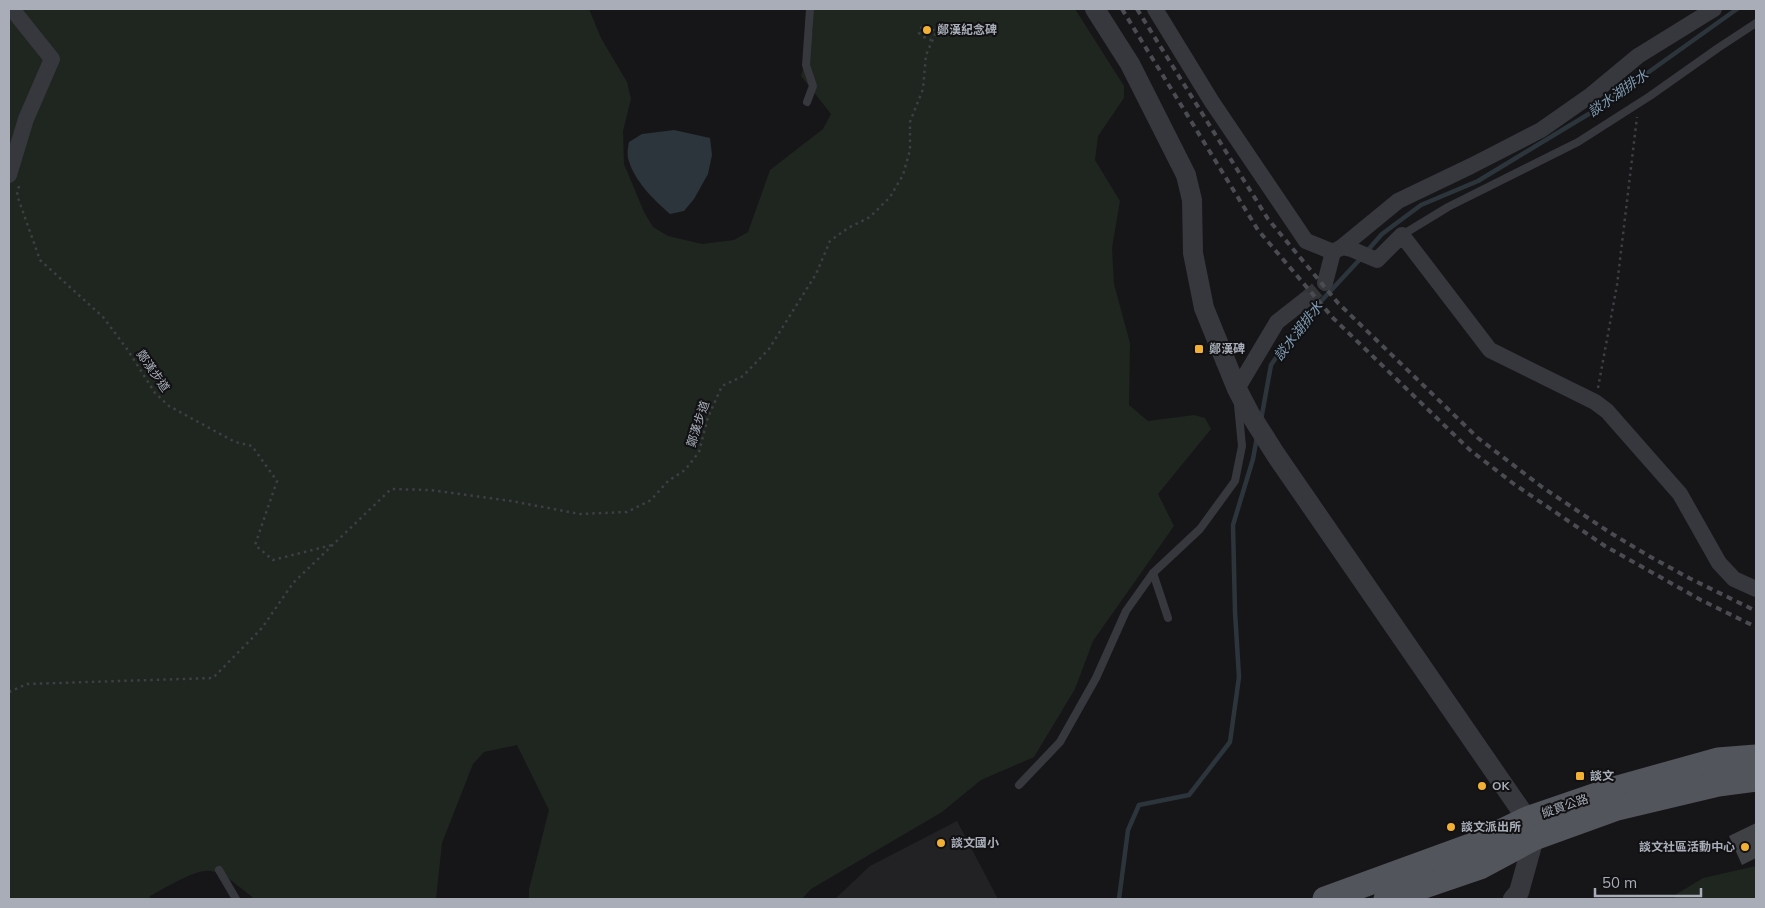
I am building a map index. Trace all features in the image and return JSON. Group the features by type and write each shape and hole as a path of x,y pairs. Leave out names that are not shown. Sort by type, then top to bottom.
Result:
{"main road":[{"name":"縱貫公路","path":"1386,899 1480,866 1531,828 1614,789 1718,760 1756,757"},
{"name":"縱貫公路","path":"1325,899 1473,845 1531,828 1718,784 1756,779"}],"street":[{"path":"9,175 26,119 52,59 12,9"},
{"path":"1095,9 1130,64 1186,175 1192,200 1193,253 1204,308 1237,389 1250,414 1276,455 1531,828 1519,892 1513,899"},
{"path":"1155,9 1212,102 1306,241 1342,249 1377,260 1402,235 1490,350 1595,402 1606,411 1680,494 1719,563 1734,579 1756,589"},
{"path":"1325,283 1342,249 1398,201 1541,130 1591,96 1638,56 1714,9"},
{"path":"1237,389 1277,322 1306,300"}],"lane":[{"path":"807,102 813,86 806,65 810,9"},
{"path":"1402,235 1448,207 1578,142 1639,104 1756,23"},
{"path":"1020,785 1060,742 1096,678 1126,611 1153,573 1200,529 1235,481 1242,446 1237,389"},
{"path":"1153,573 1168,618"},
{"path":"219,870 236,899"}],"path":[{"name":"鄭漢步道","path":"9,692 27,684 213,678 262,628 293,583 391,489 430,490 511,501 580,514 627,512 650,500 668,481 685,470 700,452 708,417 722,386 744,376 769,349 816,274 830,241 848,228 870,217 890,197 904,175 910,150 910,122 923,89 926,55 936,32 927,26 921,28 920,33 931,40"},
{"path":"1595,402 1617,285 1639,104"},
{"name":"鄭漢步道","path":"14,157 23,171 17,195 40,260 103,317 127,349 155,393 169,406 235,442 252,446 277,481 255,545 273,560 333,544"}],"shaded area":[{"path":"9,9 589,9 601,38 627,82 631,99 623,131 624,164 644,212 653,227 668,236 702,244 734,240 748,232 770,170 823,129 831,114 801,76 813,29 811,9 1075,9 1124,86 1124,98 1098,136 1095,160 1120,201 1112,248 1114,284 1130,343 1129,405 1148,421 1194,415 1205,418 1211,429 1158,494 1174,526 1093,641 1075,689 1034,757 981,780 942,812 811,889 802,899 529,899 529,889 549,810 517,745 484,752 473,764 442,843 436,899 254,899 227,878 211,871 205,871 180,880 150,896 149,899 9,899"},
{"path":"674,130 710,138 712,155 708,174 694,199 684,211 670,214 639,182 628,158 628,152 629,142 642,134"},
{"name":"談文國小","path":"957,821 998,899 835,899 870,866"},
{"path":"1756,866 1756,899 1675,899 1675,895 1703,878"}],"building":[{"name":"談文社區活動中心","path":"1756,823 1756,858 1742,865 1729,836"}],"waterway":[{"name":"談水湖排水","path":"1367,251 1382,234 1421,205 1478,181 1597,109 1737,9"},
{"name":"談水湖排水","path":"1261,420 1271,365 1298,326 1362,257"},
{"name":"談水湖排水","path":"1119,899 1128,830 1139,805 1189,795 1230,742 1239,677 1233,525 1253,459 1257,437"}],"tunnel":[{"path":"1305,300 1325,283"}],"railway":[{"path":"1122,9 1258,230 1333,318 1470,450 1514,484 1605,546 1701,600 1756,627"},
{"path":"1137,9 1268,219 1338,303 1478,438 1542,487 1609,532 1649,556 1756,611"}],"place":[{"name":"鄭漢紀念碑","path":"927,30"},
{"name":"鄭漢碑","path":"1199,349"},
{"name":"談文","path":"1580,776"},
{"name":"OK","path":"1482,786"},
{"name":"談文派出所","path":"1451,827"},
{"name":"談文國小","path":"941,843"},
{"name":"談文社區活動中心","path":"1745,847"}]}
